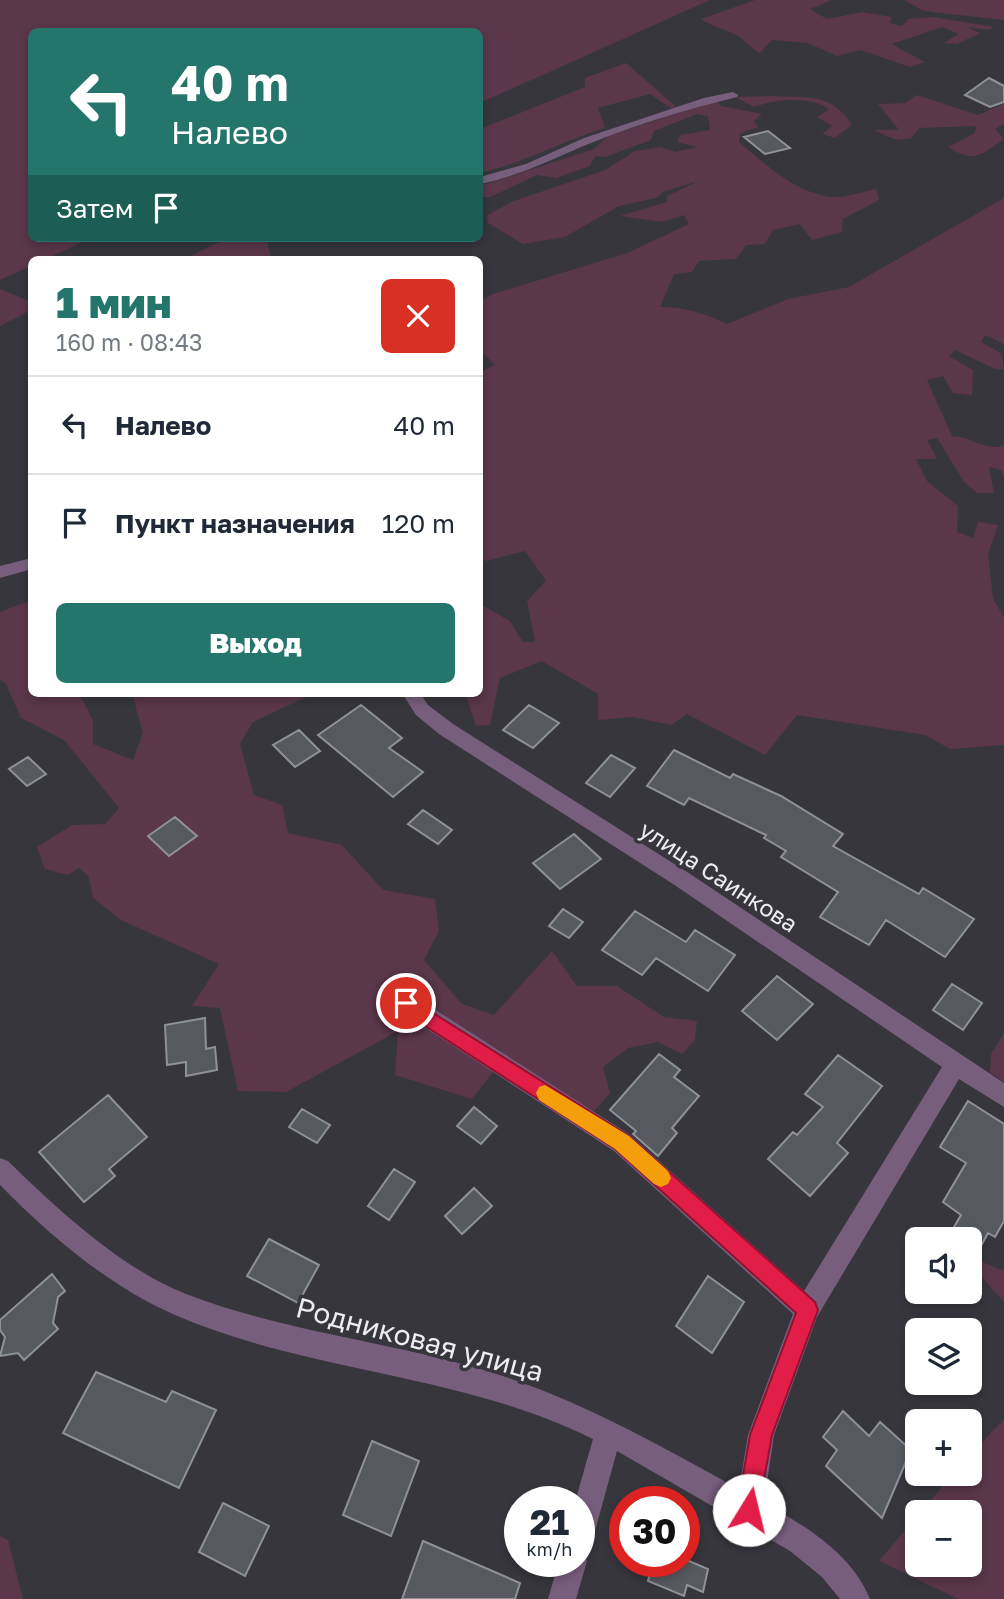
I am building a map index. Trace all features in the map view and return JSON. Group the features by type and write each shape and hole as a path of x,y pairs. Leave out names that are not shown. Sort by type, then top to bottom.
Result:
{"street":[{"path":"483,180 530,167 588,140 708,100 733,96"},
{"path":"0,572 28,564"},
{"name":"улица Саинкова","path":"414,697 422,710 446,729 680,878 1004,1096"},
{"path":"406,1003 622,1143 807,1310"},
{"path":"749,1510 761,1435 807,1310 956,1064"},
{"name":"Родниковая улица","path":"0,1169 95,1251 180,1304 259,1330 463,1378 541,1402 608,1433 749,1510 827,1560 849,1586 856,1599"},
{"path":"593,1486 608,1433"},
{"path":"562,1599 568,1577"}],"shaded area":[{"path":"0,0 710,0 483,102 483,28 28,28 28,242 82,242 52,256 28,256 28,267 0,280"},
{"path":"755,0 832,0 810,9 827,19 862,12 892,17 890,23 902,26 908,19 932,17 994,27 989,30 967,27 980,33 957,44 943,43 959,34 942,27 892,44 925,62 910,67 861,50 837,56 808,43 772,40 760,53 738,36 701,19"},
{"path":"904,0 1004,0 1004,20 924,11"},
{"path":"626,63 681,111 715,100 721,106 762,114 754,121 758,127 740,134 739,142 794,184 820,195 833,197 876,189 879,200 843,219 842,232 812,240 800,224 773,230 765,244 746,245 736,259 699,261 692,272 674,274 660,307 694,311 727,324 788,299 849,287 1004,198 1004,344 985,335 981,342 1001,353 1004,369 995,369 955,350 949,356 973,370 972,395 953,393 943,376 927,380 952,436 990,447 1004,446 1004,477 1001,470 989,467 994,493 977,493 964,482 937,438 927,440 937,459 916,459 927,481 958,506 957,532 973,538 978,522 998,525 988,554 993,598 1004,618 1004,745 950,749 925,735 797,715 765,755 687,714 671,725 633,717 598,720 598,694 542,661 500,678 490,725 476,726 466,697 483,697 483,606 510,621 523,642 535,642 527,601 546,581 525,551 486,561 483,559 483,371 495,365 483,353 483,299 627,253 689,224 684,215 663,222 620,216 667,202 667,196 698,181 663,192 656,198 619,206 565,237 523,244 488,223 487,215 514,201 605,170 635,151 660,147 675,152 697,147 677,142 680,135 710,130 708,116 697,114 654,131 651,140 605,157 595,156 590,166 556,178 537,175 490,197 483,197 483,185 594,149 608,136 678,113 650,94 598,108 605,128 512,164 483,172 483,128 585,87 585,78"},
{"path":"917,95 978,115 1004,104 1004,124 995,129 1004,139 983,153 971,156 948,147 975,133 976,126 919,128 912,138 897,140 873,130 899,130 878,104 905,103"},
{"path":"735,97 807,97 827,102 844,114 852,125 835,138 822,134 832,126 817,117 829,109 821,105 792,100 754,107"},
{"path":"219,242 267,242 270,256 191,256"},
{"path":"0,289 28,301 28,312 0,326"},
{"path":"28,601 28,697 81,697 93,720 93,744 133,760 143,733 133,697 306,697 253,722 240,744 254,795 282,805 288,833 342,845 383,890 435,899 439,931 424,960 462,1004 494,1015 552,951 577,986 617,986 664,1017 697,1021 695,1040 682,1054 658,1042 628,1048 603,1067 610,1093 594,1111 503,1059 472,1099 395,1075 398,1031 286,1092 238,1091 220,1008 192,1006 219,964 121,920 93,898 89,877 79,868 67,875 45,869 37,847 72,825 105,824 119,808 64,740 21,718 6,684 0,679 0,612"},
{"path":"1004,1033 1004,1082 990,1072 991,1054"},
{"path":"982,1262 1004,1271 1004,1302 982,1277"},
{"path":"1004,1419 1004,1599 958,1599 912,1577 982,1577 982,1500 931,1500 943,1486 982,1486 982,1442"},
{"path":"905,1530 905,1574 879,1561"},
{"path":"0,1536 8,1540 23,1599 0,1599"}],"building":[{"path":"989,78 1004,86 1004,102 990,107 965,95"},
{"path":"768,131 790,148 765,154 744,137"},
{"path":"361,705 402,738 389,748 423,772 393,797 318,735"},
{"path":"529,705 559,723 533,748 503,730"},
{"path":"299,730 320,751 295,767 273,745"},
{"path":"674,750 730,778 733,774 781,796 843,834 833,846 919,894 923,888 974,919 945,957 886,920 869,945 820,917 838,892 781,857 786,851 764,838 766,835 689,798 684,805 647,786"},
{"path":"611,755 635,768 610,797 586,783"},
{"path":"28,757 46,774 27,786 9,769"},
{"path":"423,810 452,830 438,844 408,824"},
{"path":"175,817 197,836 169,856 148,836"},
{"path":"574,834 601,859 560,889 533,863"},
{"path":"563,909 583,922 569,938 549,926"},
{"path":"635,911 686,942 695,930 735,955 708,991 656,958 642,975 602,950"},
{"path":"777,976 813,1004 777,1040 742,1011"},
{"path":"952,984 982,1003 963,1030 933,1010"},
{"path":"205,1018 206,1049 215,1047 217,1070 186,1076 186,1062 167,1065 165,1025"},
{"path":"659,1054 680,1070 674,1077 699,1096 672,1128 677,1133 658,1156 633,1134 636,1131 610,1110"},
{"path":"838,1055 882,1086 837,1143 848,1153 810,1196 768,1159 793,1132 797,1135 823,1107 805,1094"},
{"path":"108,1095 147,1137 109,1169 115,1176 84,1202 39,1152"},
{"path":"968,1101 1004,1124 1004,1221 995,1237 988,1233 982,1244 982,1227 954,1227 961,1215 943,1202 966,1163 940,1147"},
{"path":"474,1107 497,1126 481,1144 457,1126"},
{"path":"302,1109 330,1125 317,1143 289,1127"},
{"path":"394,1169 415,1182 389,1220 368,1206"},
{"path":"474,1188 492,1206 462,1234 445,1216"},
{"path":"269,1239 319,1265 298,1303 247,1276"},
{"path":"52,1274 65,1291 58,1297 53,1323 58,1329 24,1360 18,1353 0,1356 5,1337 0,1330 0,1320"},
{"path":"708,1276 744,1302 712,1353 676,1326"},
{"path":"96,1372 166,1402 172,1391 216,1410 179,1488 63,1433"},
{"path":"843,1411 869,1436 880,1422 905,1445 905,1464 882,1518 826,1466 837,1450 823,1437"},
{"path":"372,1441 419,1461 391,1536 343,1515"},
{"path":"223,1503 269,1526 245,1576 199,1552"},
{"path":"423,1541 520,1583 515,1599 402,1599"},
{"path":"700,1566 708,1569 703,1592 687,1585 684,1596 648,1581 649,1577 700,1577"}],"slow traffic":[{"path":"545,1093 622,1143 661,1178"}],"route":[{"path":"406,1003 622,1143 807,1310 761,1435 749,1510"}]}
